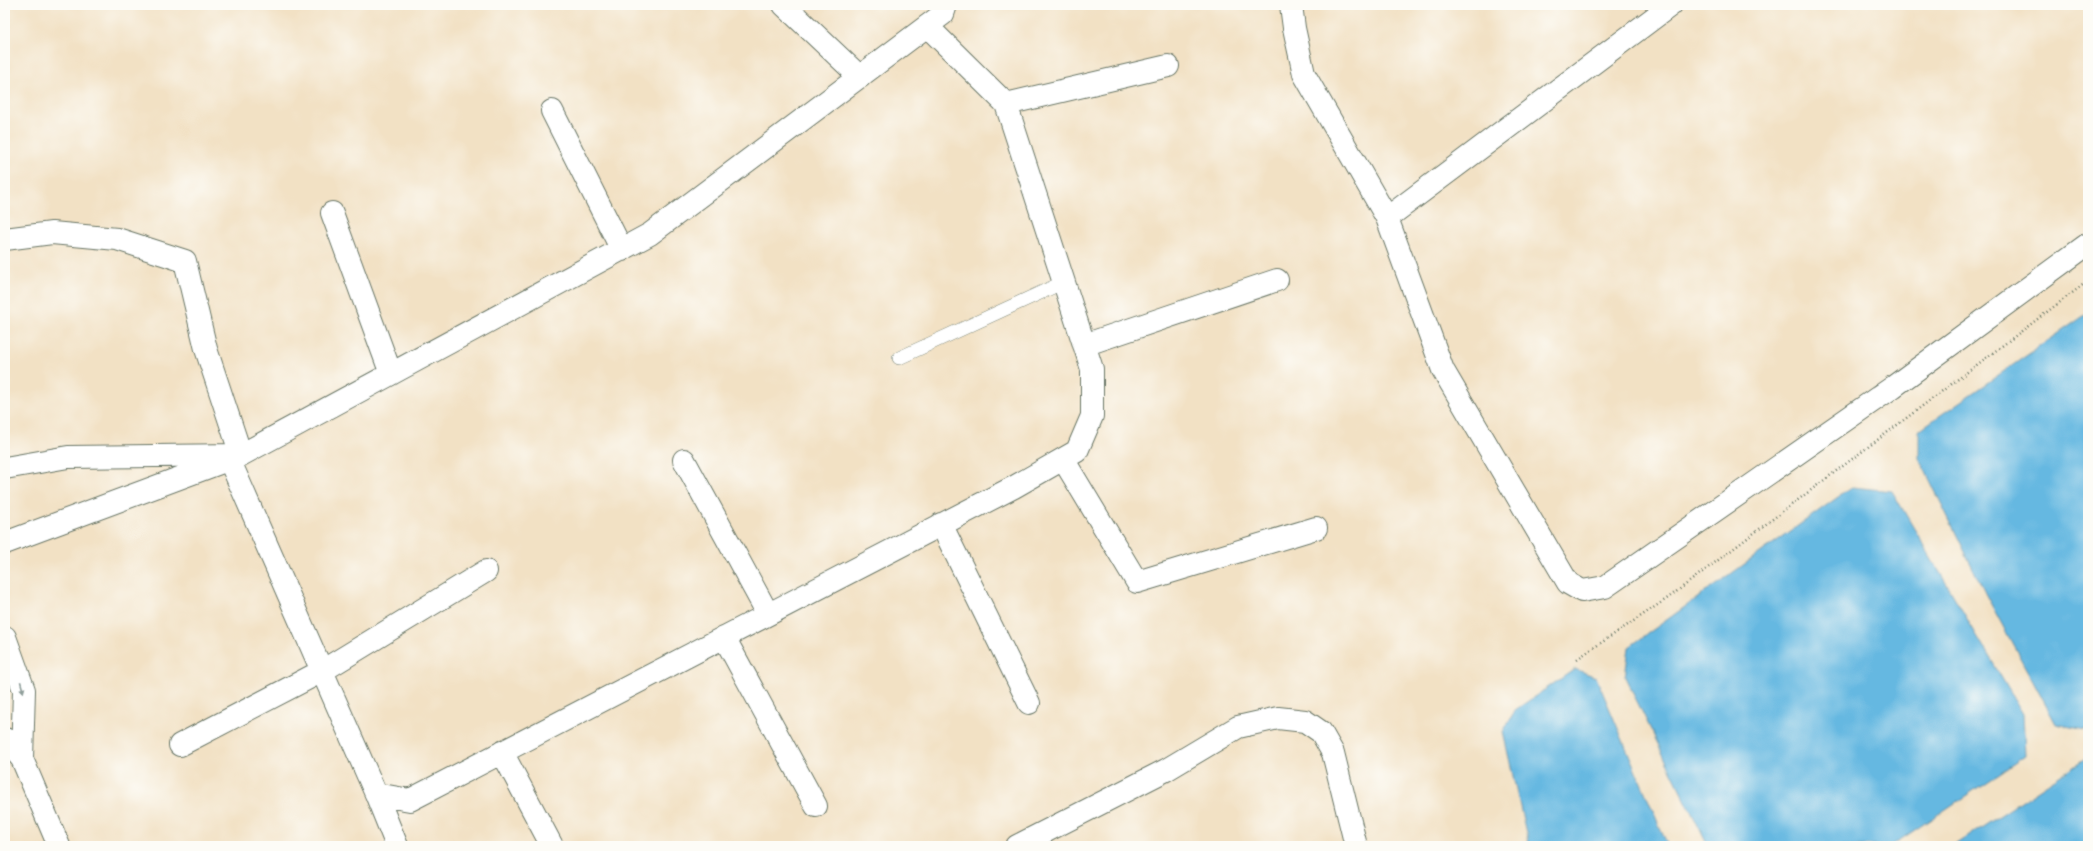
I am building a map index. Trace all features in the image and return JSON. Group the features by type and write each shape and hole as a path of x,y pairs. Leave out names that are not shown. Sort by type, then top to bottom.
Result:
{"street":[{"path":"784,5 860,77"},
{"path":"5,543 235,457 650,234 943,14 946,5"},
{"path":"1291,5 1294,28 1304,74 1387,218 1443,370 1568,583 1582,590 1605,587 1893,387 2088,244"},
{"path":"1387,218 1671,5"},
{"path":"376,794 410,800 941,524 1077,451 1092,416 1092,369 1006,104 927,26"},
{"path":"1006,104 1168,66"},
{"path":"552,111 622,250"},
{"path":"332,213 391,374"},
{"path":"5,240 52,234 117,239 185,261 206,349 235,457 322,671 397,846"},
{"path":"1084,345 1276,280"},
{"path":"5,468 68,457 235,457"},
{"path":"1063,459 1137,582 1316,528"},
{"path":"684,460 768,614"},
{"path":"941,524 1029,703"},
{"path":"180,745 322,671 486,571"},
{"path":"5,637 24,690 22,759"},
{"path":"724,637 816,806"},
{"path":"1017,846 1166,770 1238,727 1278,718 1305,721 1321,732 1332,753 1356,846"},
{"path":"5,739 22,759 59,846"},
{"path":"502,752 552,846"}],"lane":[{"path":"898,358 1064,282"}],"path":[{"path":"1577,659 1668,598 2088,281"}],"water":[{"path":"2088,313 2088,728 2085,730 2056,724 1986,595 1919,458 1919,430"},
{"path":"1852,487 1892,491 2023,714 2025,756 1891,846 1708,846 1625,677 1629,647"},
{"path":"1575,669 1596,677 1668,846 1529,846 1503,732 1515,710"},
{"path":"2088,757 2088,846 1954,846"}]}
